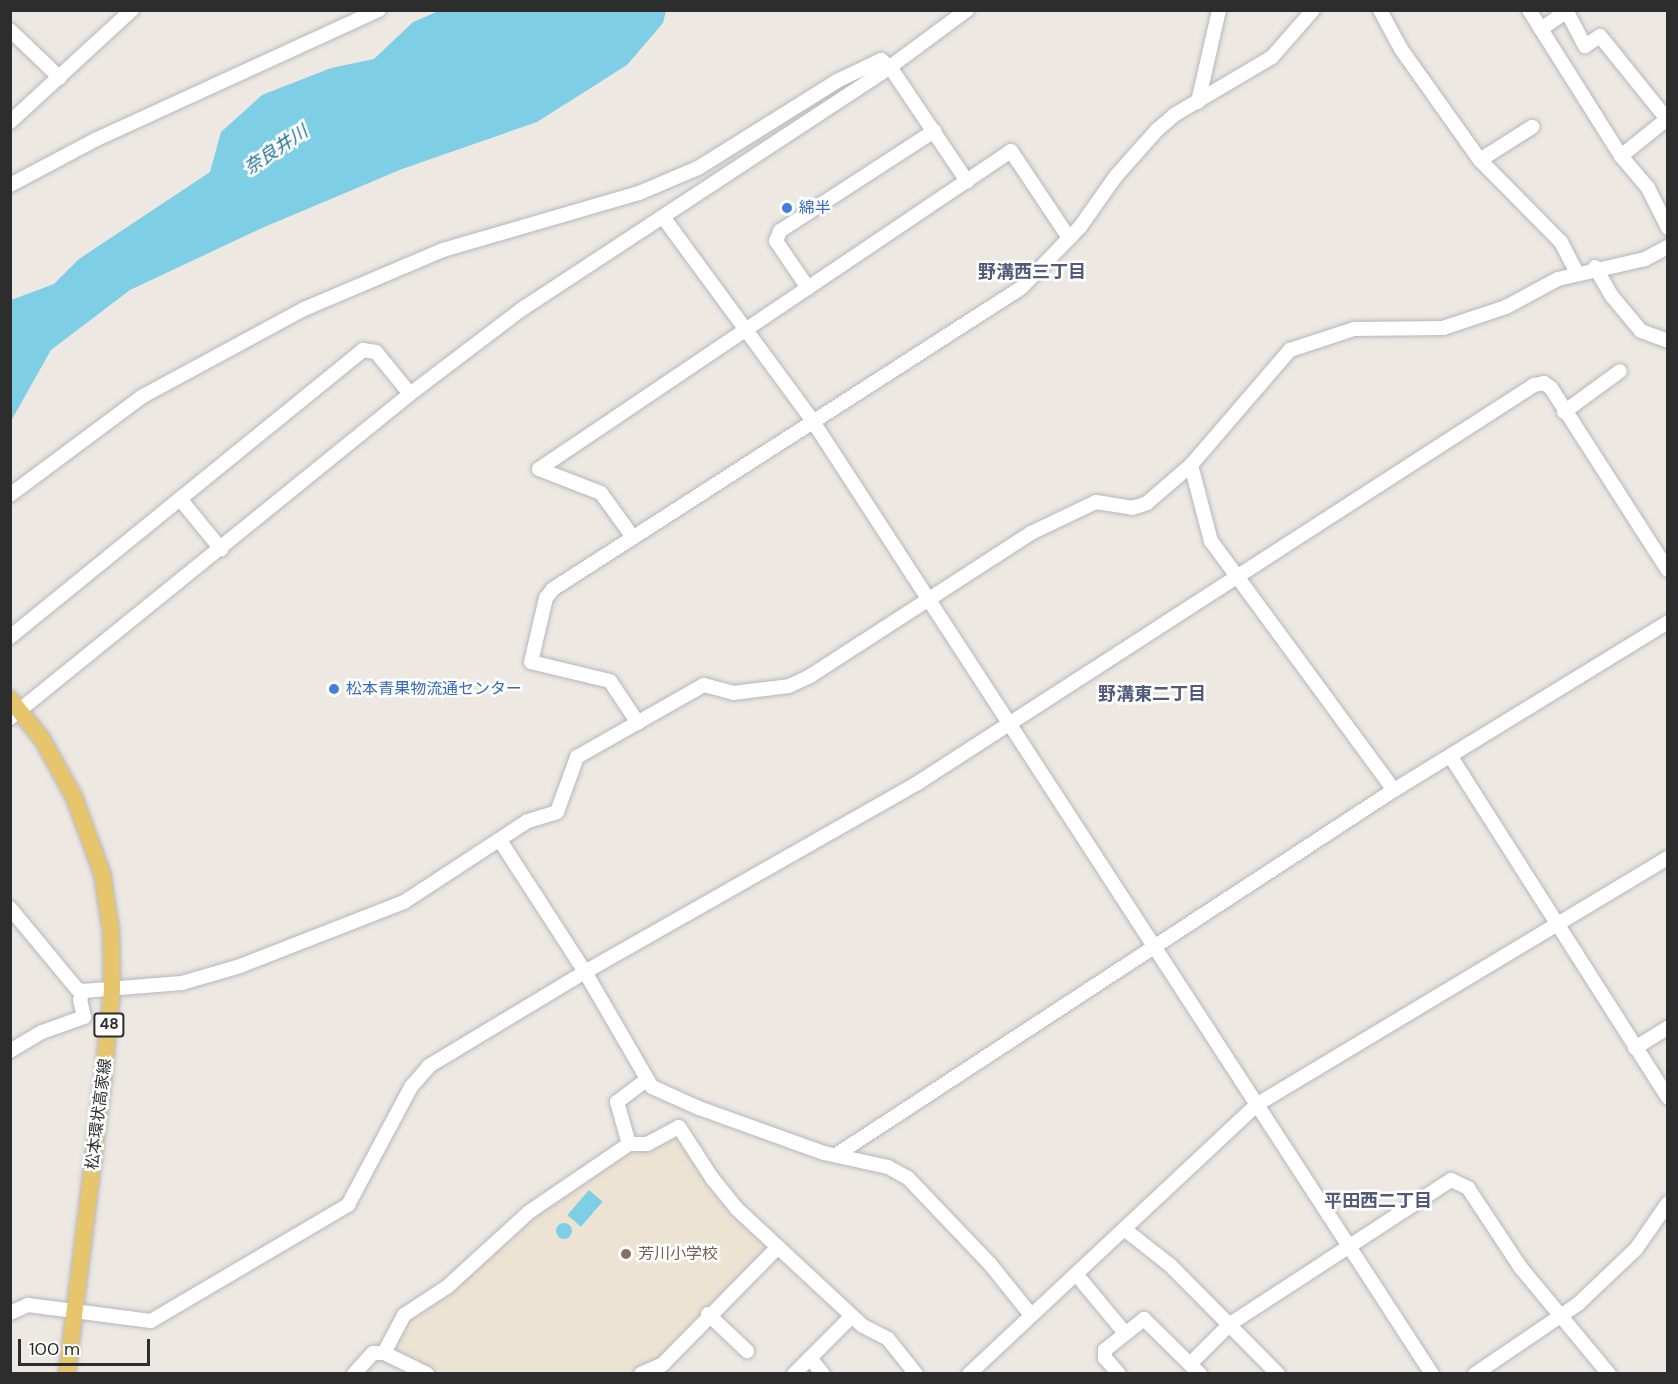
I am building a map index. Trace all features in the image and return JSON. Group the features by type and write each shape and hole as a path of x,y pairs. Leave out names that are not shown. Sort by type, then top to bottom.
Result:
{"main road":[{"name":"松本環状高家線","path":"14,709 64,776 97,856 111,931 112,990 67,1374"}],"street":[{"path":"10,122 132,10"},
{"path":"12,183 97,139 379,10"},
{"path":"14,709 221,549 410,394 522,309 890,67 967,10"},
{"path":"1198,102 1219,10"},
{"path":"638,723 610,681 531,662 546,598 632,536 1021,288 1069,238 1157,130 1174,115 1272,57 1313,10"},
{"path":"1380,10 1401,49 1480,160 1561,242 1577,273"},
{"path":"1529,10 1621,156 1648,188 1668,228"},
{"path":"1541,29 1567,11 1585,46 1600,36 1667,119 1621,156"},
{"path":"10,30 60,78"},
{"path":"10,495 143,396 304,309 443,250 639,193 698,168 869,64 881,60 890,67 968,181"},
{"path":"1480,160 1532,127"},
{"path":"807,288 776,241 780,231 934,131"},
{"path":"632,536 601,493 539,469 1011,151 1069,238"},
{"path":"663,216 812,420 1432,1374"},
{"path":"10,908 77,989 84,991 182,983 240,966 404,902 501,842 528,822 557,812 577,757 704,685 733,693 789,686 1031,533 1096,502 1132,508 1147,503 1191,465 1290,350 1354,329 1443,328 1506,307 1558,279 1595,267 1646,259 1668,247"},
{"path":"1595,267 1611,295 1641,331 1668,341"},
{"path":"10,637 363,350 376,352 410,394"},
{"path":"1564,412 1620,371"},
{"path":"10,1313 28,1305 151,1321 162,1317 348,1205 411,1087 424,1071 585,972 916,784 1534,385 1544,383 1551,388 1564,412 1668,570"},
{"path":"1191,465 1211,541 1394,790"},
{"path":"180,499 221,549"},
{"path":"836,1155 1394,790 1668,622"},
{"path":"1451,757 1668,1098"},
{"path":"501,842 585,972 646,1080 663,1093 699,1108 836,1155 888,1167 923,1190 1031,1315"},
{"path":"969,1374 1258,1104 1668,858"},
{"path":"10,1051 42,1032 84,1017 80,1000 84,991"},
{"path":"1635,1048 1668,1027"},
{"path":"629,1144 617,1102 646,1080"},
{"path":"384,1353 404,1315 447,1287 529,1212 629,1144 647,1144 679,1127 712,1178 778,1247 852,1316 888,1339 916,1374"},
{"path":"1119,1374 1105,1358 1105,1350 1144,1319 1195,1369 1230,1324 1451,1180 1458,1180 1521,1268 1609,1374"},
{"path":"1475,1374 1562,1316 1636,1250 1668,1203"},
{"path":"1124,1229 1171,1266 1278,1374"},
{"path":"652,1372 663,1364 708,1314 778,1247"},
{"path":"1076,1274 1125,1334"},
{"path":"708,1314 747,1351"},
{"path":"794,1374 852,1316"},
{"path":"354,1374 373,1353 384,1353 427,1374"},
{"path":"810,1358 824,1374"}],"shaded area":[{"name":"芳川小学校","path":"674,1134 680,1135 769,1249 655,1361 635,1373 434,1373 426,1366 391,1351 398,1328 532,1215 623,1153 641,1153"}],"water":[{"name":"奈良井川","path":"441,10 666,11 663,23 627,65 537,122 402,169 262,228 130,290 51,350 11,421 11,300 54,284 79,259 210,172 221,132 262,95 331,68 374,59 413,22"},
{"path":"589,1190 603,1202 581,1227 567,1215"},
{"path":"564,1223 572,1231 564,1239 556,1231"}],"place":[{"name":"綿半","path":"787,208"},
{"name":"松本青果物流通センター","path":"334,689"},
{"name":"芳川小学校","path":"626,1254"}],"district":[{"name":"野溝西三丁目","path":"1032,272"},
{"name":"野溝東二丁目","path":"1152,694"},
{"name":"平田西二丁目","path":"1378,1201"}]}
